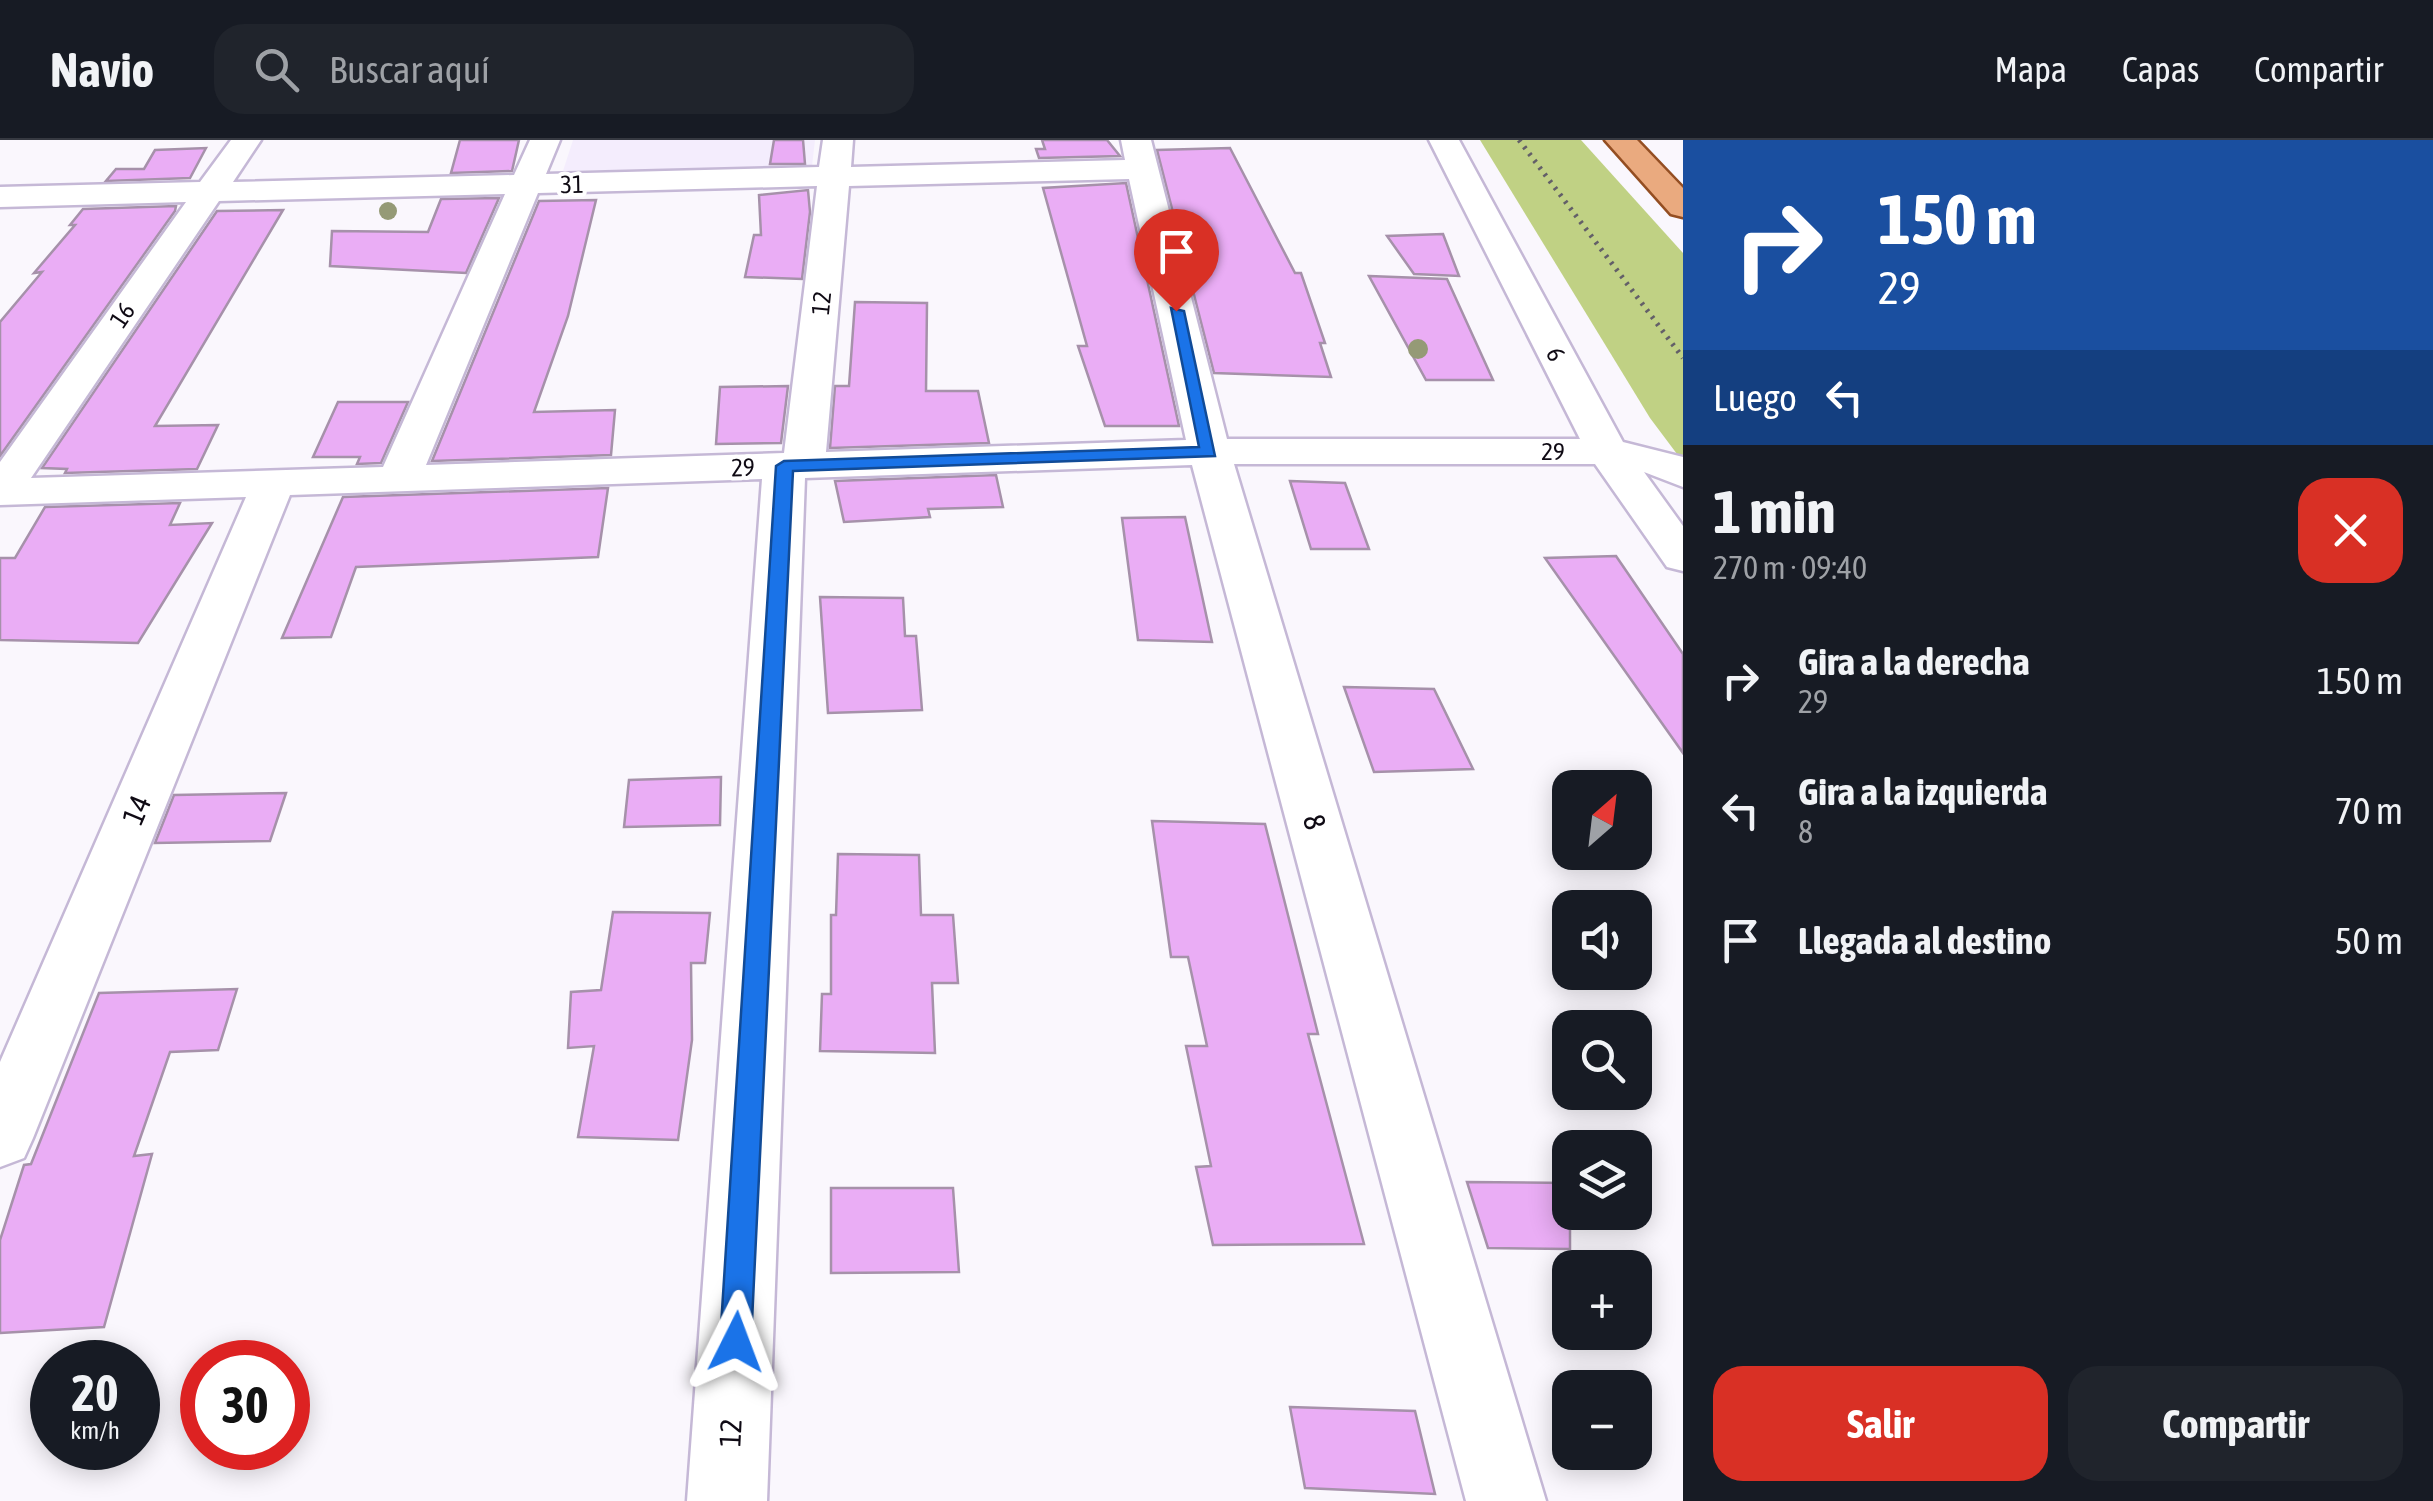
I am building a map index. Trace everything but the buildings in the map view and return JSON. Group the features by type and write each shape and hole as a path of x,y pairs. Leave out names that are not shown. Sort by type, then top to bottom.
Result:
{"main road":[{"path":"1620,140 1683,207"}],"street":[{"name":"16","path":"0,492 246,140"},
{"path":"399,478 544,140"},
{"name":"12","path":"727,1501 794,466 838,140"},
{"name":"6","path":"1444,140 1606,451 1683,557"},
{"name":"31","path":"0,197 834,179 1140,155"},
{"name":"8","path":"1140,155 1209,452 1506,1501"},
{"name":"29","path":"0,492 1209,452 1606,451 1670,466 1683,474"},
{"name":"14","path":"0,1138 274,481"}],"shaded area":[{"path":"573,140 815,140 812,166 563,171"}],"green space":[{"path":"1480,140 1581,140 1683,253 1683,462 1650,418"}],"railway":[{"path":"1519,140 1683,358"}],"route":[{"path":"736,1342 784,466 1209,452 1176,311"}]}
